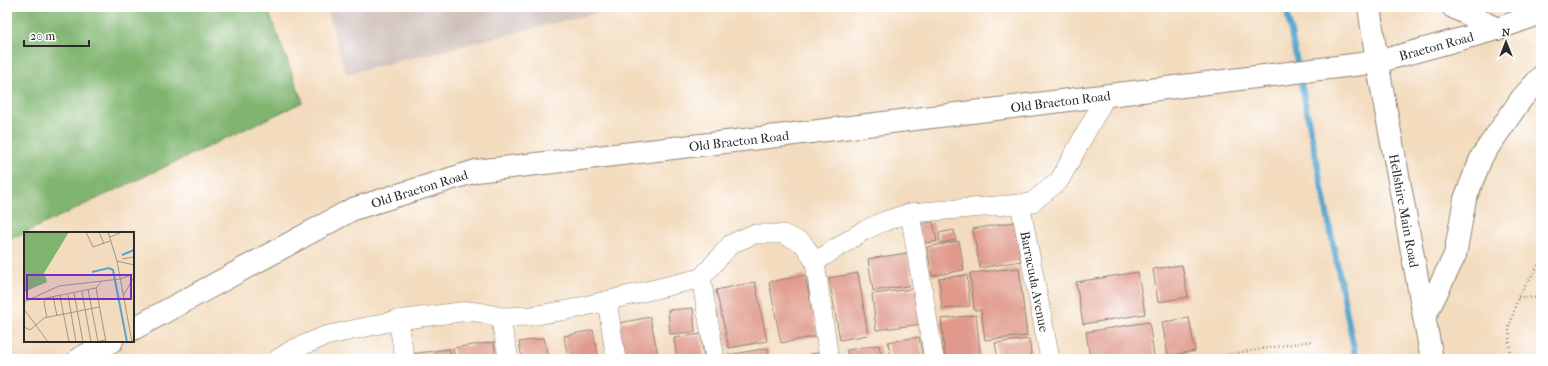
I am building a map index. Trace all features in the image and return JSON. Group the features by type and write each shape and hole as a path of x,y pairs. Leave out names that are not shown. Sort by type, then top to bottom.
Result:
{"street":[{"name":"Hellshire Main Road","path":"1369,7 1377,62 1432,359"},
{"path":"1452,7 1497,29"},
{"name":"Braeton Road","path":"1377,62 1497,29 1541,13"},
{"name":"Old Braeton Road","path":"134,328 353,209 476,171 1259,78 1377,62"},
{"path":"1424,318 1455,255 1465,199 1482,156 1522,98 1541,77"},
{"path":"815,262 863,231 885,221 910,213 1031,203 1059,181 1106,96"},
{"name":"Barracuda Avenue","path":"1020,204 1050,359"},
{"path":"910,213 934,359"},
{"path":"278,359 292,350 325,336 398,320 468,311 500,316 531,316 573,309 701,278 731,244 754,234 783,234 803,242 815,262 829,359"},
{"path":"701,278 715,359"},
{"path":"607,301 616,359"},
{"path":"500,316 509,359"},
{"path":"398,320 405,359"},
{"path":"79,359 110,342"}],"path":[{"path":"1510,359 1509,328 1518,297 1541,261"},
{"path":"1518,297 1541,298"},
{"path":"1200,359 1312,341"}],"shaded area":[{"path":"326,7 621,7 346,74"}],"green space":[{"path":"7,7 267,7 303,102 7,241"}],"building":[{"path":"933,222 937,241 920,244 917,225"},
{"path":"1014,222 1021,261 980,268 973,229"},
{"path":"954,230 956,240 940,243 939,233"},
{"path":"959,241 964,270 932,276 927,247"},
{"path":"907,253 913,285 873,291 868,259"},
{"path":"1182,265 1188,297 1158,302 1153,269"},
{"path":"1019,268 1027,336 985,340 981,310 974,310 970,273"},
{"path":"1138,272 1145,314 1083,324 1076,282"},
{"path":"858,273 868,335 840,340 829,278"},
{"path":"805,275 818,336 781,343 769,282"},
{"path":"967,275 970,306 942,309 939,278"},
{"path":"755,282 767,341 729,348 716,290"},
{"path":"919,288 923,324 876,330 872,294"},
{"path":"693,308 695,332 670,334 668,310"},
{"path":"976,315 981,359 945,359 941,319"},
{"path":"650,317 659,359 621,359 614,324"},
{"path":"1189,318 1195,351 1168,356 1162,322"},
{"path":"1149,322 1154,356 1137,359 1090,359 1086,332"},
{"path":"593,330 599,359 568,359 564,336"},
{"path":"701,334 704,359 677,359 674,338"},
{"path":"919,337 923,359 891,359 888,342"},
{"path":"544,338 548,359 522,359 519,342"},
{"path":"1029,339 1032,359 998,359 995,343"},
{"path":"494,342 496,359 455,359 453,348"},
{"path":"879,345 882,359 848,359 847,350"},
{"path":"768,348 770,359 729,359 728,355"},
{"path":"450,349 451,359 411,359 410,354"},
{"path":"818,353 819,359 810,359 809,354"}],"waterway":[{"path":"1286,7 1356,359"}]}
